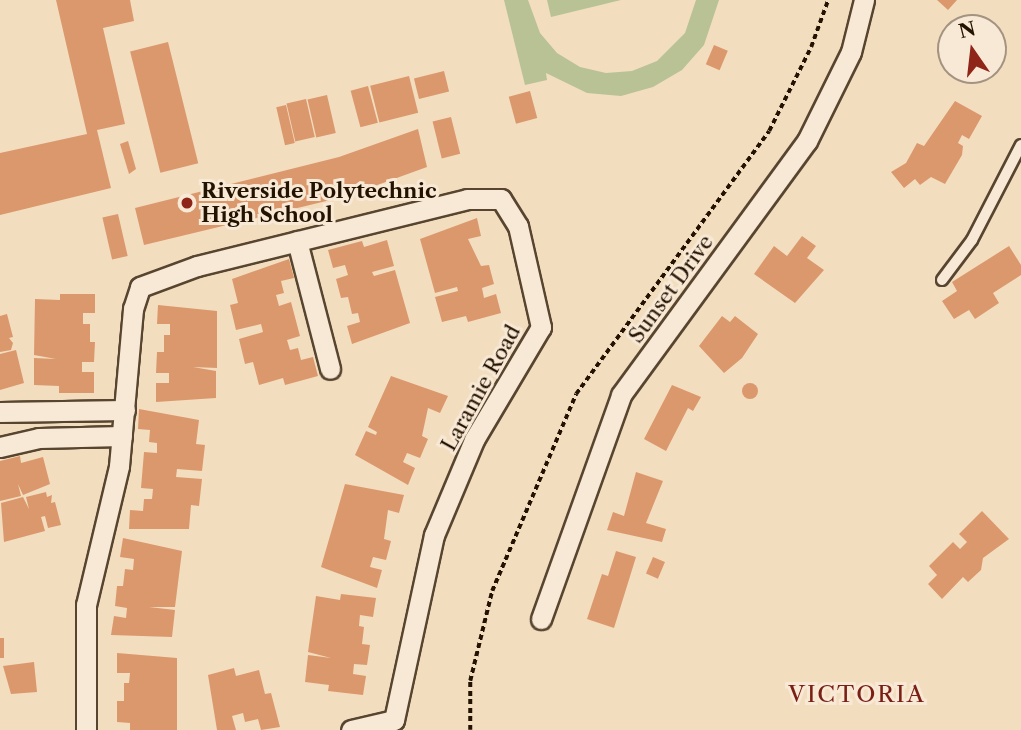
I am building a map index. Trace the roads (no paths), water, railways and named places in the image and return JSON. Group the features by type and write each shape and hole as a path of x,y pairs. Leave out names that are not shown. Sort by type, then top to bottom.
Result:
{"street":[{"name":"Sunset Drive","path":"541,619 621,396 807,141 851,52 864,0"},
{"name":"Laramie Road","path":"86,730 86,605 120,466 133,309 140,287 197,266 467,199 501,199 518,226 541,327 474,440 434,535 394,720 351,730"},
{"path":"297,241 331,369"},
{"path":"0,412 125,410"},
{"path":"0,447 39,438 122,436"}],"lane":[{"path":"942,280 972,240 1021,145"}],"place":[{"name":"Riverside Polytechnic High School","path":"187,203"}],"district":[{"name":"VICTORIA","path":"857,694"}]}
